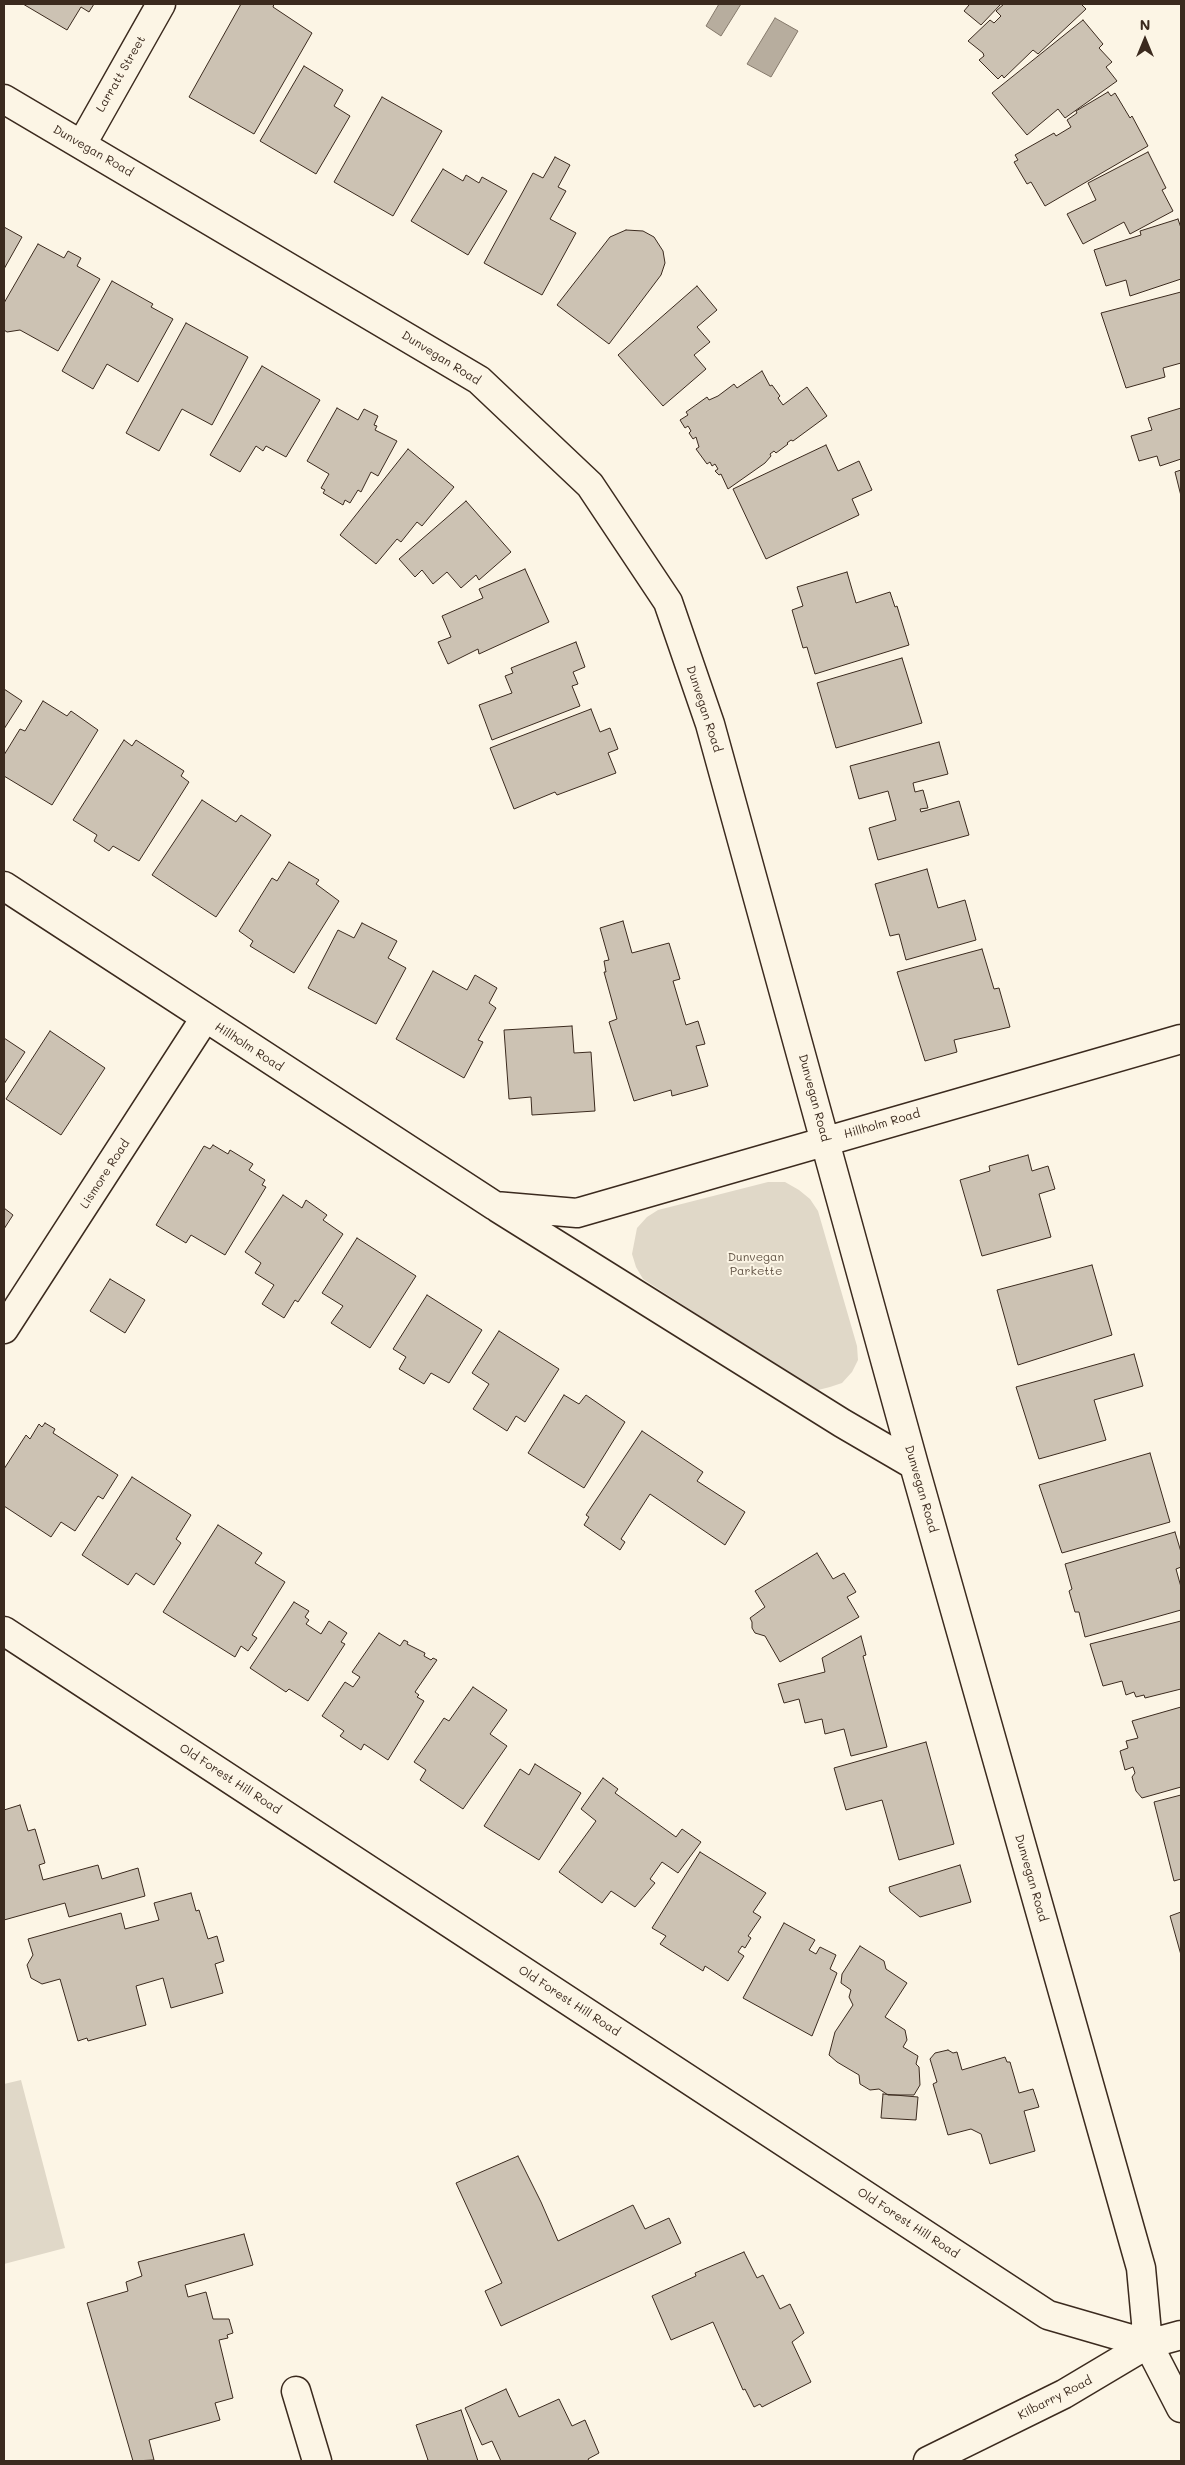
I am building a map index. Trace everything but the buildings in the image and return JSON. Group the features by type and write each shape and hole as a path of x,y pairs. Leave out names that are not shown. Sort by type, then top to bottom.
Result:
{"street":[{"name":"Larratt Street","path":"82,144 161,4"},
{"name":"Dunvegan Road","path":"4,98 479,380 590,485 668,602 710,724 914,1465 1141,2268 1148,2344 1181,2408"},
{"name":"Hillholm Road","path":"4,886 495,1206 842,1423 914,1465"},
{"name":"Lismore Road","path":"4,1329 205,1018"},
{"name":"Hillholm Road","path":"495,1206 576,1213 825,1140 1181,1040"},
{"name":"Old Forest Hill Road","path":"4,1631 1048,2315 1148,2344"},
{"name":"Kilbarry Road","path":"928,2461 1064,2394 1148,2344 1181,2335"},
{"path":"296,2390 317,2461"}],"green space":[{"name":"Dunvegan Parkette","path":"768,1182 785,1182 799,1190 810,1199 818,1211 857,1346 858,1360 852,1372 842,1383 818,1390 806,1385 643,1279 636,1267 632,1254 637,1228 647,1217 658,1210"},
{"path":"21,2080 65,2248 4,2264 4,2084"}],"shaded area":[{"path":"719,4 741,4 721,36 706,26"},
{"path":"775,18 798,31 771,77 747,64"}]}
